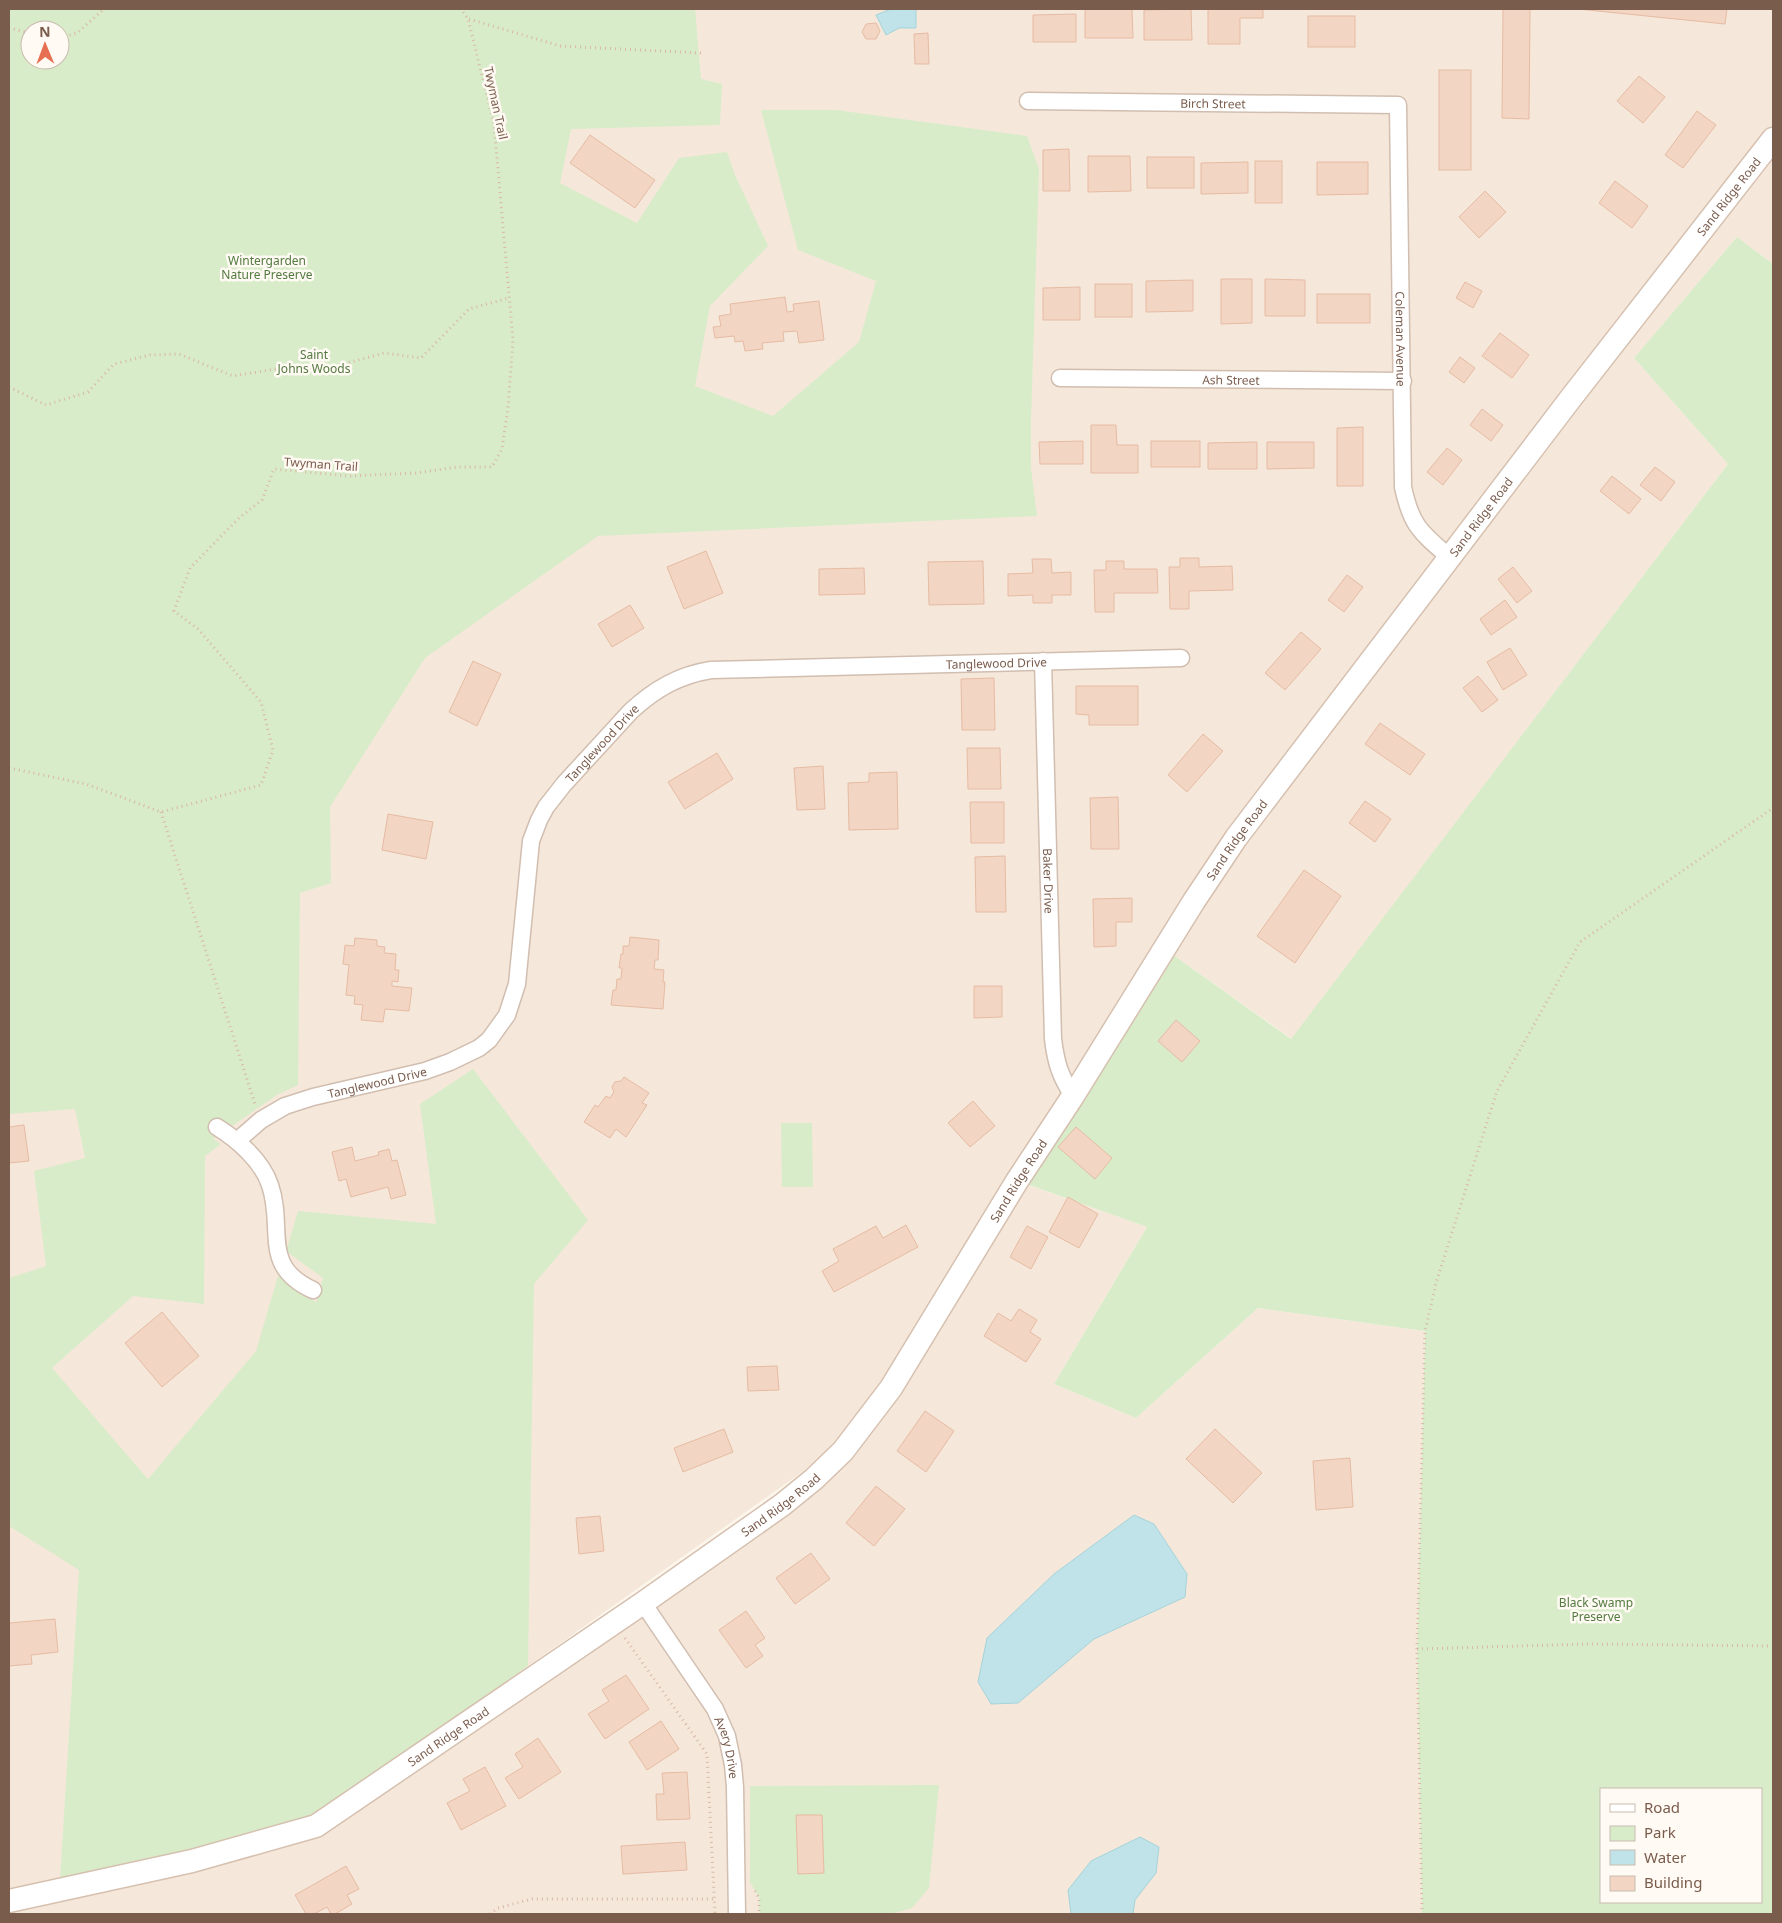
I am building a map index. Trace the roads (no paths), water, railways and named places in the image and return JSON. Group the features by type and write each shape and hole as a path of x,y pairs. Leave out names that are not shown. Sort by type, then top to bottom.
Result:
{"street":[{"name":"Birch Street","path":"1028,101 1398,105"},
{"name":"Coleman Avenue","path":"1398,105 1403,487 1414,523 1424,536 1449,557"},
{"name":"Sand Ridge Road","path":"9,1901 192,1861 316,1826 614,1623 782,1505 814,1479 843,1451 891,1388 1018,1181 1194,901 1236,838 1449,557 1773,139"},
{"name":"Ash Street","path":"1060,378 1403,381"},
{"name":"Tanglewood Drive","path":"237,1141 260,1120 286,1106 313,1097 426,1070 479,1048 489,1040 506,1015 517,984 532,841 539,820 546,807 564,784 631,711 654,691 668,683 696,672 711,670 1181,658"},
{"name":"Baker Drive","path":"1043,661 1053,1038 1056,1063 1062,1080 1073,1096"},
{"path":"217,1127 237,1141 266,1174 276,1216 277,1250 283,1267 292,1278 313,1290"},
{"name":"Avery Drive","path":"643,1603 716,1709 727,1736 735,1786 737,1906"}],"water":[{"path":"891,9 916,9 916,28 899,28 886,35 876,15"},
{"path":"1134,1515 1154,1524 1187,1574 1185,1597 1094,1639 1018,1703 991,1704 978,1682 987,1638 1054,1574"},
{"path":"1140,1837 1159,1847 1156,1873 1135,1900 1133,1914 1071,1914 1068,1890 1091,1861"}],"park label":[{"name":"Wintergarden Nature Preserve","path":"267,267"},
{"name":"Saint Johns Woods","path":"314,361"},
{"name":"Black Swamp Preserve","path":"1596,1609"}]}
